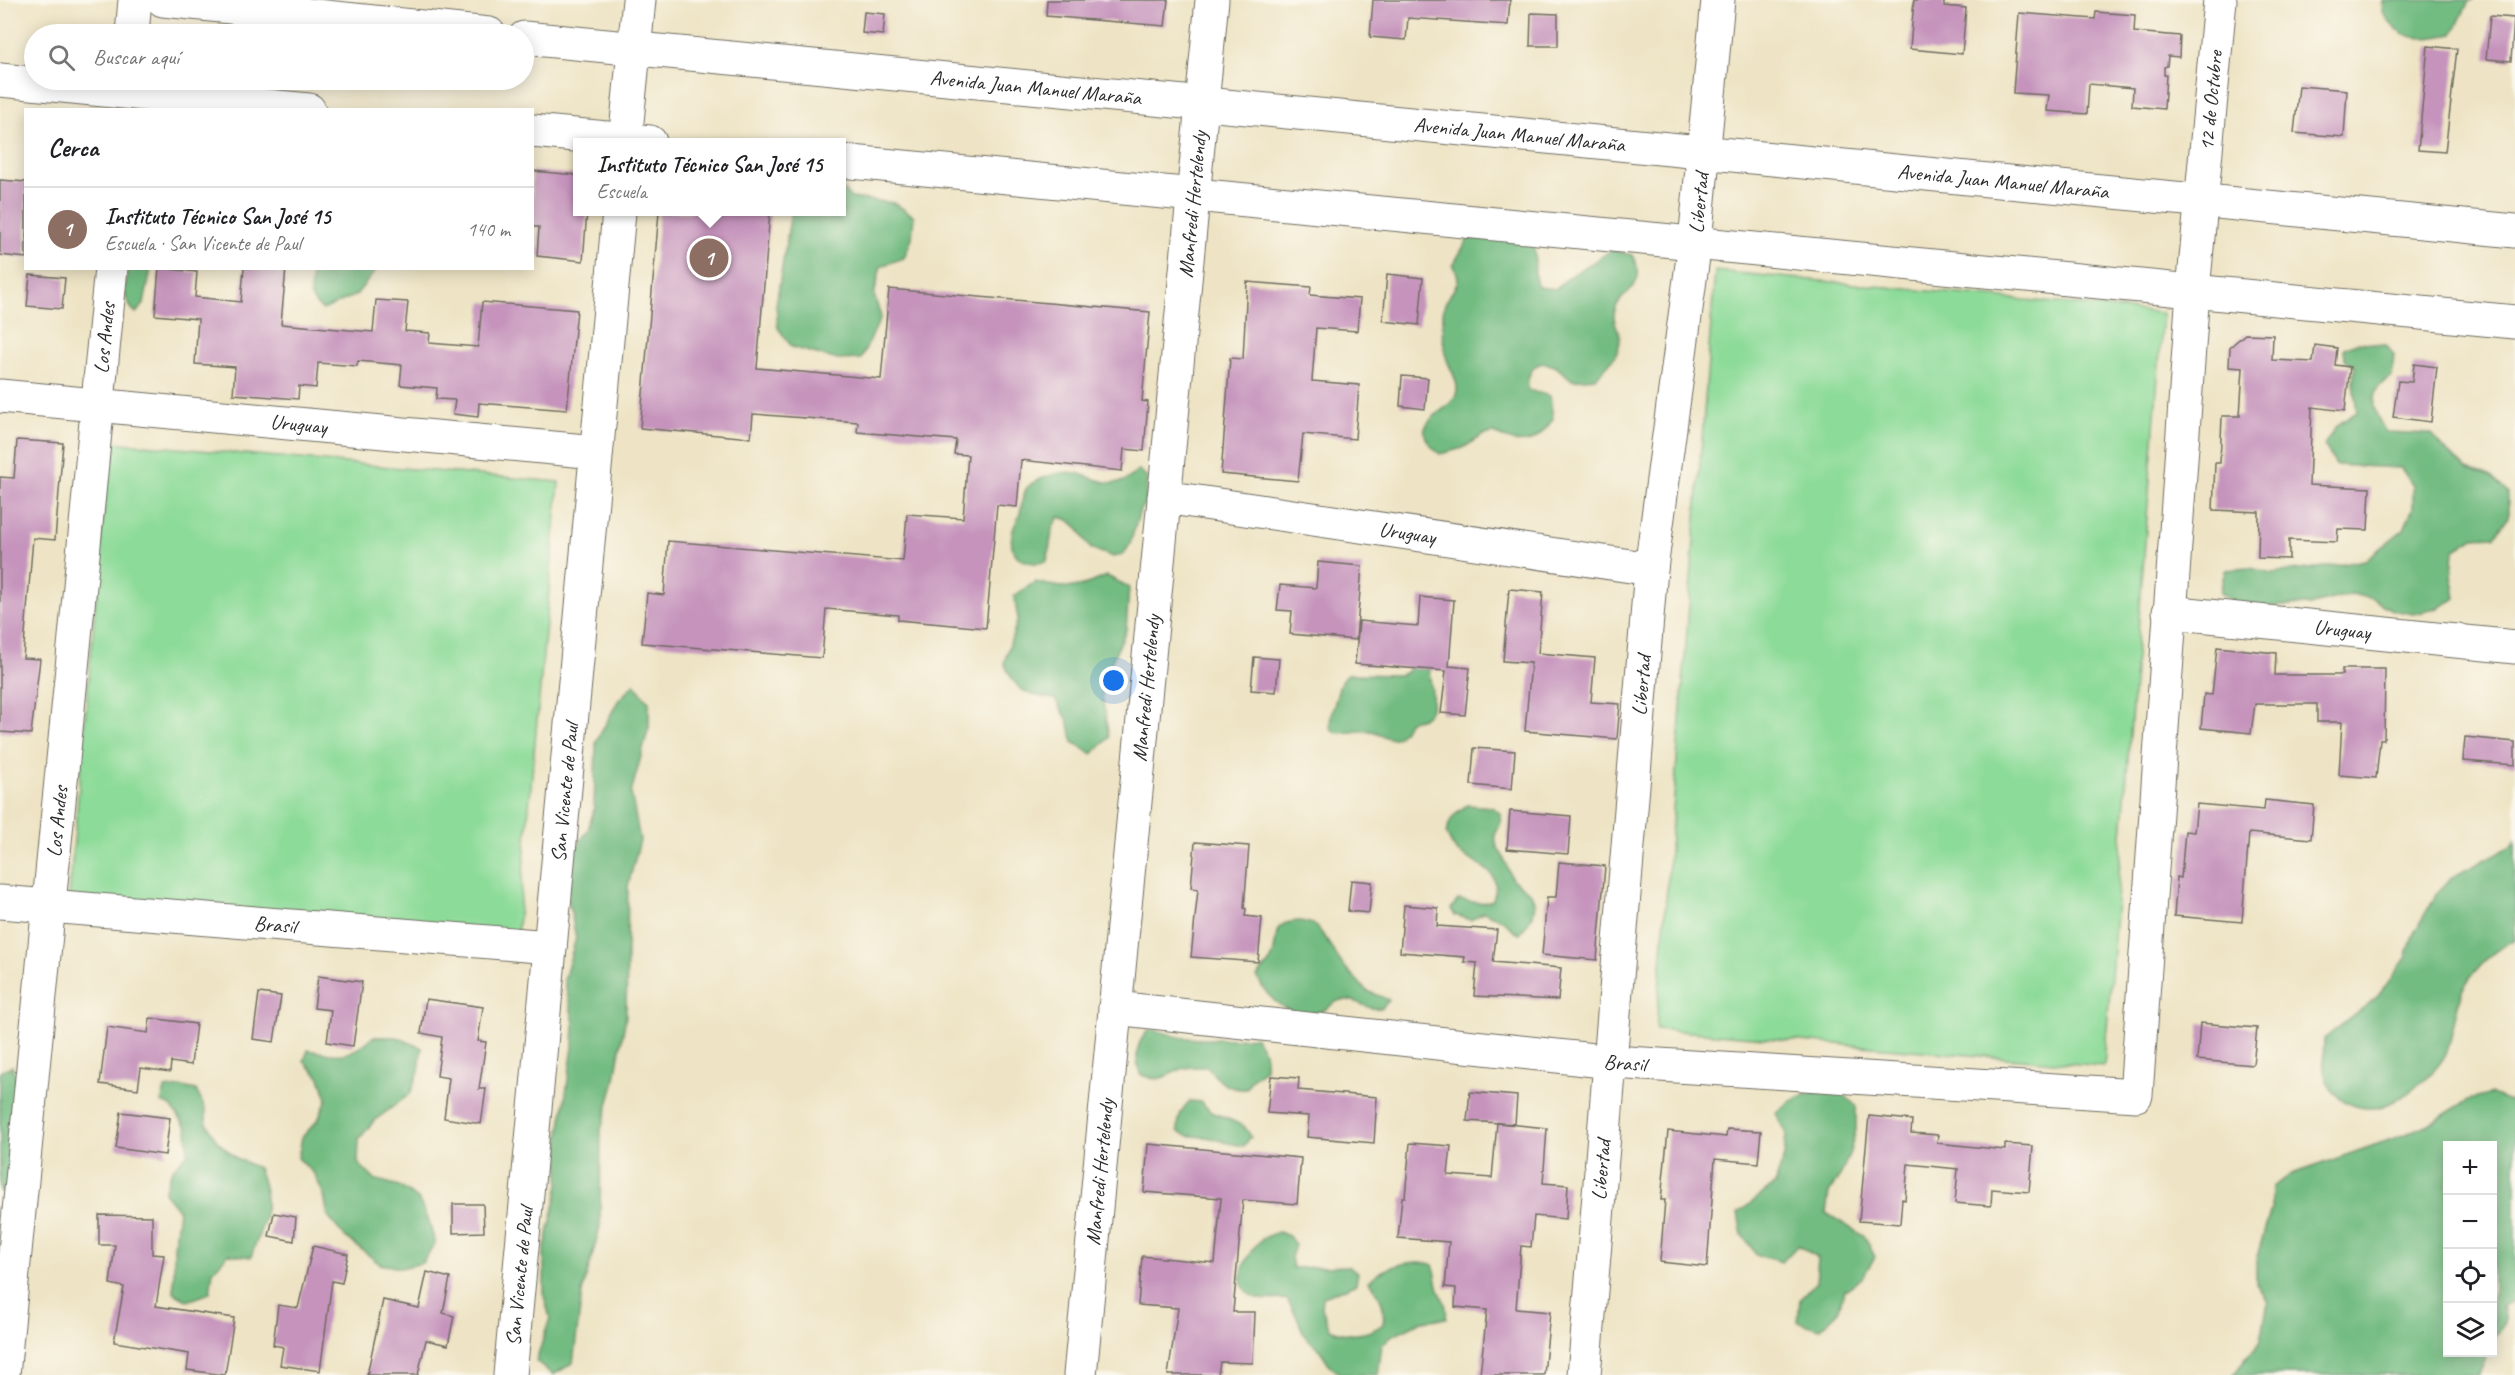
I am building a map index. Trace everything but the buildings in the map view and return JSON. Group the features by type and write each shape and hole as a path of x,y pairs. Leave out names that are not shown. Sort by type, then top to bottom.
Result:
{"street":[{"path":"133,24 135,0"},
{"path":"163,0 393,24"},
{"path":"634,138 634,50 639,0"},
{"name":"Manfredi Hertelendy","path":"1080,1375 1212,0"},
{"name":"Libertad","path":"1584,1375 1612,1062 1651,569 1695,242 1718,0"},
{"name":"12 de Octubre","path":"2136,1095 2193,291 2220,0"},
{"name":"Avenida Juan Manuel Maraña","path":"534,39 2515,231"},
{"path":"0,80 24,83"},
{"path":"90,90 286,108"},
{"path":"534,131 597,138"},
{"path":"846,161 2515,322"},
{"name":"San Vicente de Paul","path":"510,1375 619,216"},
{"name":"Los Andes","path":"3,1375 111,270"},
{"name":"Uruguay","path":"0,396 596,452"},
{"name":"Uruguay","path":"1164,496 1651,569"},
{"name":"Uruguay","path":"2169,612 2515,647"},
{"name":"Brasil","path":"0,902 550,947"},
{"name":"Brasil","path":"1115,1008 1612,1062 2136,1095"}],"green space":[{"path":"2383,0 2474,0 2469,1 2453,34 2421,38 2412,37 2396,29 2382,11"},
{"path":"846,192 851,198 894,203 914,216 912,238 904,258 881,266 874,295 881,317 861,359 838,360 792,347 778,328 776,305 790,216 846,216"},
{"path":"1502,235 1533,244 1538,287 1556,289 1611,250 1632,255 1638,276 1636,283 1616,307 1614,316 1620,336 1618,350 1595,378 1572,380 1557,368 1546,363 1532,369 1528,379 1528,390 1550,396 1553,419 1546,429 1533,440 1512,441 1494,433 1483,435 1463,448 1440,454 1429,442 1425,433 1426,425 1448,405 1457,390 1456,381 1447,360 1443,335 1444,307 1458,279 1453,265 1468,239"},
{"path":"128,270 151,270 144,304 136,313 126,298"},
{"path":"311,270 376,270 356,295 323,310 311,295"},
{"path":"1715,271 2163,313 2104,1066 1656,1029"},
{"path":"2359,342 2386,345 2394,355 2392,376 2378,388 2374,402 2377,416 2386,432 2432,434 2448,453 2467,469 2490,476 2508,493 2508,517 2495,536 2474,537 2454,550 2452,575 2456,598 2436,609 2413,614 2392,610 2373,599 2352,594 2309,605 2240,606 2220,593 2225,570 2250,568 2272,573 2365,560 2404,529 2413,508 2413,486 2401,468 2336,465 2324,445 2337,425 2357,412 2353,382 2355,367 2345,359 2344,348"},
{"path":"110,442 559,482 517,937 69,897"},
{"path":"1139,470 1147,478 1146,501 1140,510 1130,544 1124,554 1113,557 1090,548 1078,528 1069,520 1059,517 1053,527 1047,561 1033,563 1020,559 1016,555 1012,542 1013,531 1024,493 1031,484 1065,472 1118,483"},
{"path":"1107,576 1129,587 1126,630 1107,672 1102,695 1109,738 1092,754 1073,742 1068,720 1055,699 1023,690 1013,681 1004,663 1018,618 1014,596 1035,582 1072,587"},
{"path":"1414,665 1429,668 1432,702 1427,714 1408,722 1404,731 1393,738 1387,738 1371,731 1337,733 1333,731 1330,726 1331,716 1339,687 1348,674 1399,675"},
{"path":"634,684 649,702 649,727 631,793 640,840 628,886 626,1016 614,1084 601,1130 600,1227 582,1293 573,1363 553,1375 536,1361 550,1318 544,1296 544,1252 559,1185 559,1139 573,1047 574,1023 564,980 576,938 567,893 575,849 588,830 594,809 596,742 618,701"},
{"path":"1468,805 1492,807 1501,814 1500,825 1495,835 1497,847 1512,879 1531,893 1535,904 1533,915 1520,934 1504,921 1484,912 1471,920 1455,915 1451,909 1458,900 1481,903 1493,900 1496,890 1495,882 1488,870 1457,851 1446,833 1454,816"},
{"path":"2515,840 2515,939 2487,958 2465,985 2459,999 2447,1051 2442,1060 2425,1079 2402,1097 2390,1103 2379,1107 2364,1108 2343,1100 2331,1088 2325,1076 2324,1039 2378,996 2406,958 2414,933 2437,893 2452,877 2511,846"},
{"path":"1301,921 1313,924 1321,932 1342,964 1367,991 1389,1000 1382,1008 1371,1008 1353,1001 1342,1000 1322,1011 1302,1014 1283,1007 1268,994 1257,977 1272,958 1279,927"},
{"path":"1149,1030 1195,1039 1254,1037 1264,1052 1265,1069 1252,1079 1246,1089 1224,1084 1207,1067 1185,1068 1158,1079 1147,1077 1140,1074 1137,1050"},
{"path":"373,1037 397,1037 422,1048 419,1071 410,1094 374,1121 359,1139 358,1163 374,1179 399,1186 418,1199 429,1221 435,1243 422,1263 401,1268 380,1264 344,1236 328,1217 324,1195 314,1174 298,1158 302,1137 318,1120 327,1099 320,1078 304,1061 308,1050 343,1054 357,1049"},
{"path":"12,1066 16,1077 15,1112 8,1124 11,1171 6,1192 0,1192 0,1072"},
{"path":"182,1087 196,1090 206,1111 206,1121 217,1141 236,1158 258,1168 263,1182 266,1204 263,1223 251,1257 228,1254 213,1271 210,1293 188,1301 174,1293 174,1246 179,1211 164,1192 172,1170 188,1153 187,1128 171,1106 161,1102 165,1089"},
{"path":"1840,1091 1856,1106 1856,1130 1841,1174 1829,1192 1826,1213 1865,1237 1875,1257 1862,1278 1844,1291 1838,1312 1820,1329 1798,1322 1800,1299 1816,1282 1818,1258 1798,1245 1782,1262 1757,1255 1742,1235 1738,1213 1775,1184 1784,1156 1786,1134 1776,1113 1791,1101 1805,1094"},
{"path":"2492,1094 2515,1103 2515,1300 2502,1306 2504,1323 2497,1335 2497,1141 2443,1141 2443,1357 2486,1357 2478,1375 2233,1375 2261,1340 2268,1302 2256,1283 2256,1260 2271,1209 2272,1187 2292,1174 2429,1124 2468,1100"},
{"path":"1190,1101 1201,1102 1210,1111 1244,1126 1251,1136 1244,1146 1211,1138 1190,1136 1178,1131 1180,1114"},
{"path":"1279,1232 1289,1236 1295,1245 1291,1257 1293,1268 1349,1266 1358,1272 1356,1284 1323,1297 1322,1308 1330,1329 1357,1334 1371,1331 1383,1324 1384,1312 1381,1301 1369,1281 1382,1271 1417,1262 1433,1265 1446,1306 1446,1318 1422,1321 1391,1336 1382,1345 1378,1375 1342,1375 1331,1367 1318,1347 1308,1340 1287,1299 1257,1298 1244,1289 1241,1275 1250,1254 1262,1239"}],"place":[{"name":"Instituto Técnico San José 15","path":"709,258"}]}
